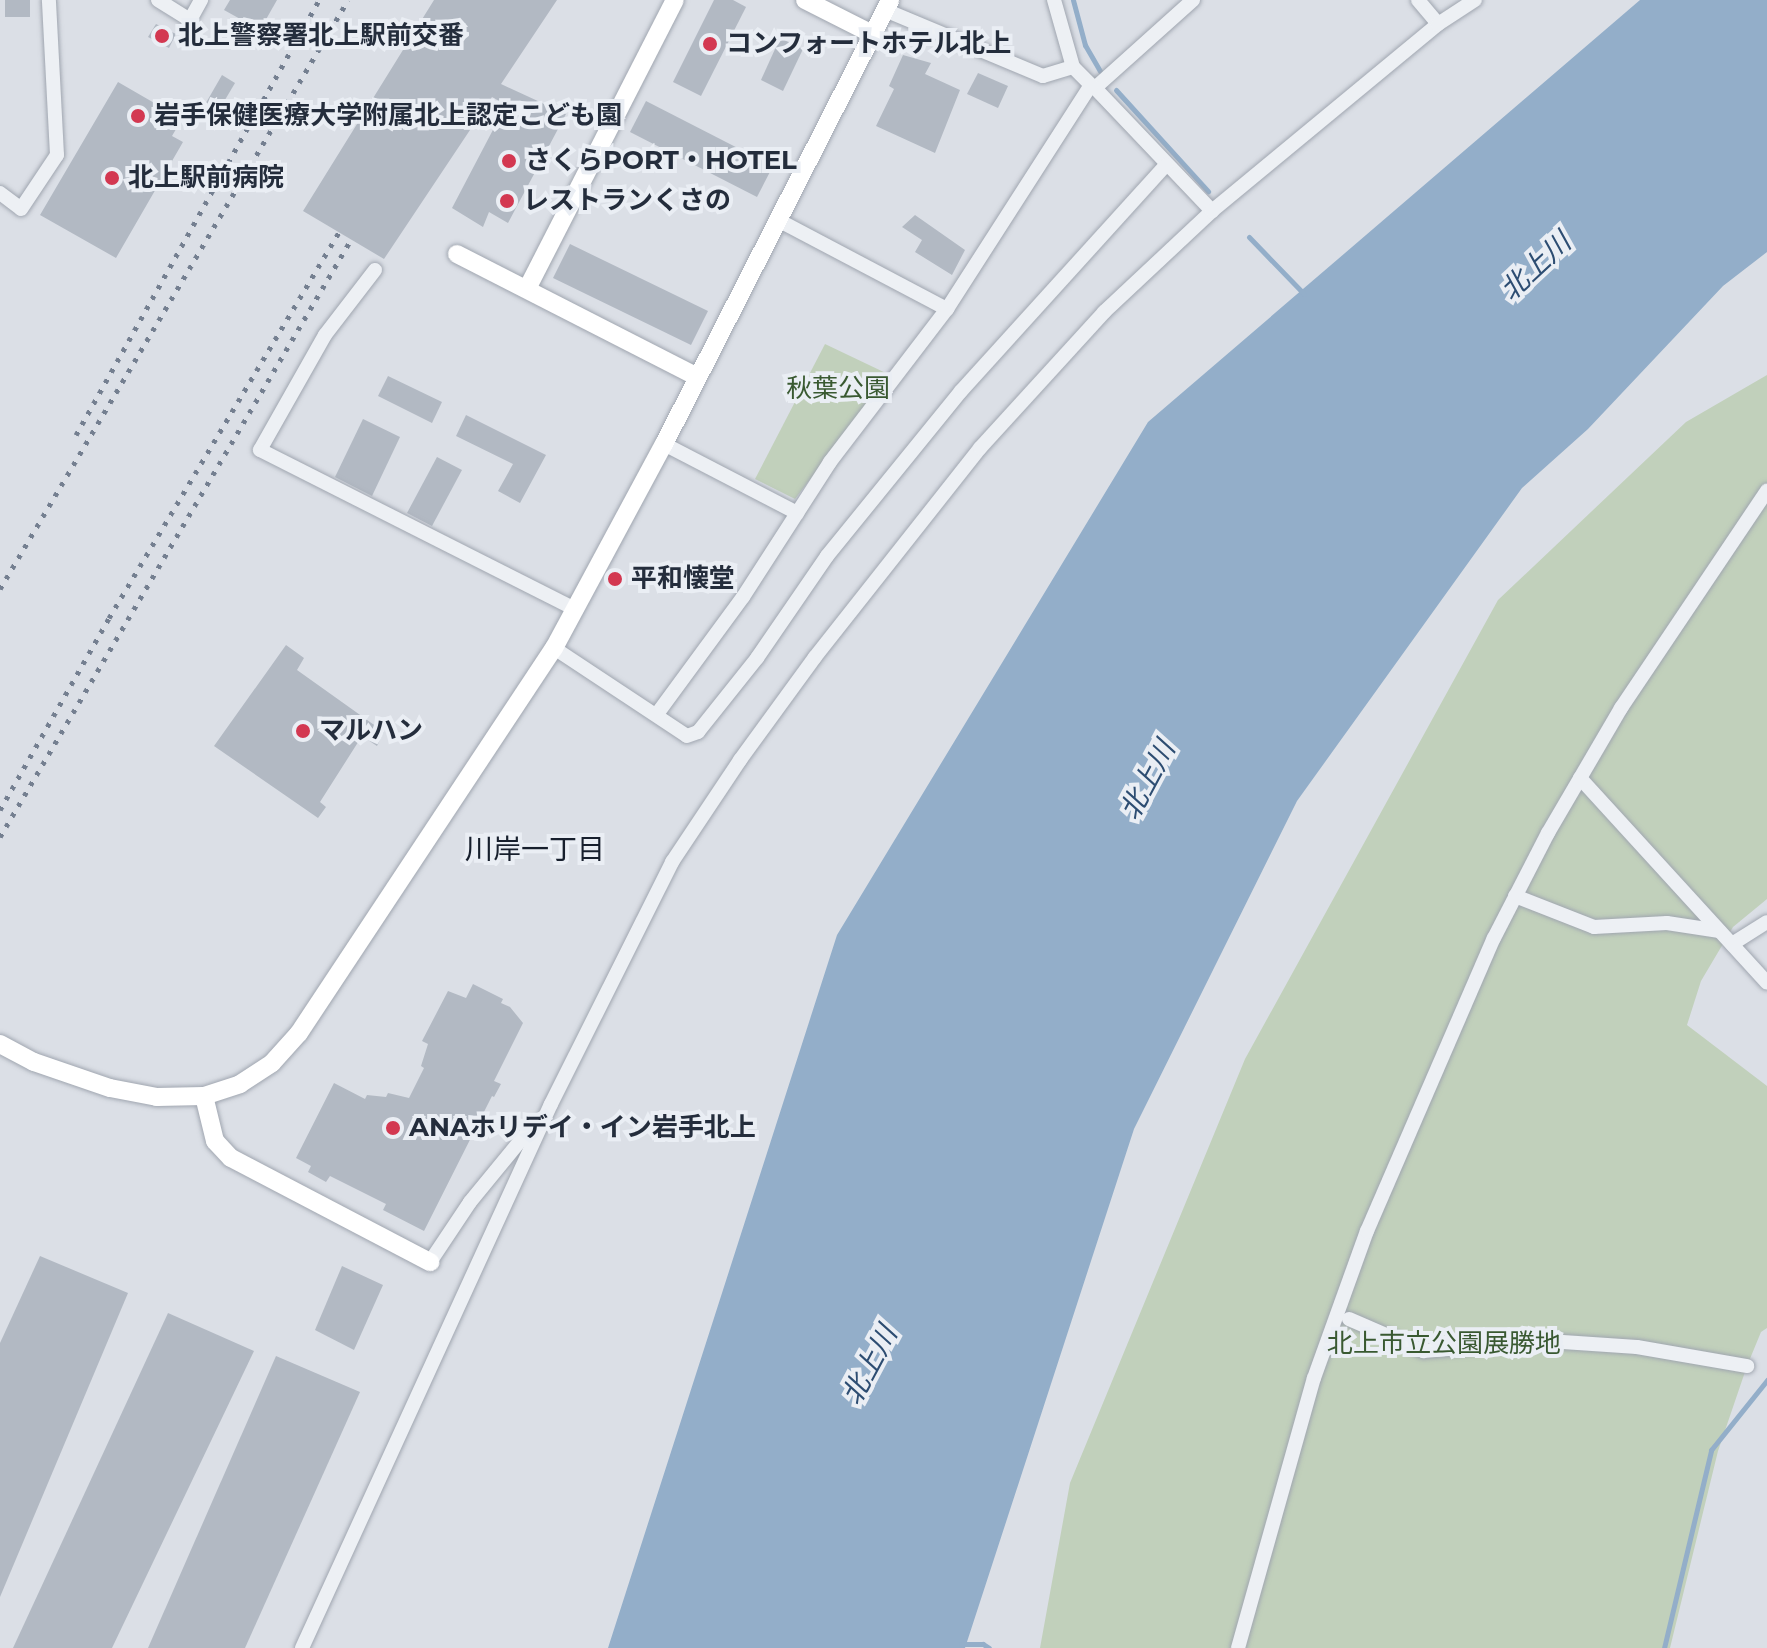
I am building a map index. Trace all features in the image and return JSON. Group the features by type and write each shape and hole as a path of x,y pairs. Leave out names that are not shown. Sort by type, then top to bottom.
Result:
{"street":[{"path":"0,193 21,209 57,155 49,0"},
{"path":"158,0 190,20 201,0"},
{"path":"528,287 675,0"},
{"path":"805,0 874,35"},
{"path":"657,714 743,597 830,462 947,309 1091,85 1073,67 1054,0"},
{"path":"1193,0 1095,88 1212,211"},
{"path":"1418,0 1438,24"},
{"path":"302,1648 551,1104 672,862 740,760 815,657 980,448 1104,312 1212,211 1438,24 1475,0"},
{"path":"0,1044 34,1062 110,1088 157,1097 204,1096 240,1084 262,1070 299,1033 554,648 664,444 888,5 1043,76 1073,67"},
{"path":"554,648 687,736 698,732 757,658 827,556 951,402 1166,165"},
{"path":"778,220 947,309"},
{"path":"457,254 528,287 697,377"},
{"path":"375,270 325,335 260,450 575,609"},
{"path":"664,444 797,513"},
{"path":"1238,1648 1314,1378 1367,1231 1515,896 1621,708 1767,491"},
{"path":"1580,778 1767,983"},
{"path":"1515,896 1594,927 1667,923 1719,931"},
{"path":"1732,944 1767,922"},
{"path":"204,1096 215,1141 231,1158 430,1262 470,1202 551,1104"},
{"path":"1349,1319 1423,1351 1548,1341 1637,1347 1747,1366"}],"green space":[{"name":"秋葉公園","path":"825,344 890,375 795,499 755,479"},
{"name":"北上市立公園展勝地","path":"1767,375 1767,899 1733,927 1701,981 1687,1025 1767,1086 1767,1328 1761,1332 1747,1366 1718,1451 1670,1648 1040,1648 1070,1483 1245,1059 1498,600 1686,422"}],"water":[{"name":"北上川","path":"1640,0 1767,0 1767,252 1723,286 1588,429 1522,488 1297,801 1134,1129 965,1648 608,1648 837,935 1148,422"}],"building":[{"path":"5,0 30,0 30,17 5,17"},
{"path":"230,0 277,0 260,30 224,10"},
{"path":"434,0 557,0 501,84 566,114 508,223 489,212 483,227 452,208 506,105 492,97 384,259 303,211"},
{"name":"コンフォートホテル北上","path":"714,0 733,0 746,7 701,96 673,82"},
{"name":"北上警察署北上駅前交番","path":"156,24 176,34 169,48 148,37"},
{"path":"780,38 803,49 783,91 761,80"},
{"path":"903,55 931,63 925,74 960,90 935,153 876,126 894,89 889,86"},
{"path":"978,73 1008,86 998,108 967,94"},
{"path":"222,75 235,83 216,115 203,108"},
{"name":"北上駅前病院","path":"118,82 182,119 172,136 183,142 116,258 40,215"},
{"path":"646,101 773,166 757,197 630,132"},
{"path":"915,215 965,250 952,275 915,252 922,240 902,227"},
{"path":"570,244 708,311 691,345 553,278"},
{"path":"388,376 442,402 432,423 378,396"},
{"path":"466,415 546,455 520,503 498,491 513,464 456,436"},
{"path":"363,419 400,437 372,496 335,477"},
{"path":"437,457 462,470 432,526 407,513"},
{"name":"マルハン","path":"286,645 304,658 297,670 384,732 377,746 362,736 320,802 326,807 318,818 214,746"},
{"name":"ANAホリデイ・イン岩手北上","path":"473,984 503,999 501,1003 510,1007 523,1023 494,1081 501,1084 492,1096 424,1231 383,1210 386,1204 330,1176 326,1182 308,1172 311,1166 296,1158 334,1083 365,1099 367,1095 386,1097 388,1093 409,1098 424,1068 421,1066 428,1044 422,1041 448,991 466,998"},
{"path":"40,1256 128,1293 0,1597 0,1343"},
{"path":"342,1266 383,1285 354,1350 315,1330"},
{"path":"168,1313 254,1351 112,1648 13,1648"},
{"path":"276,1356 360,1392 245,1648 148,1648"}],"waterway":[{"path":"1073,0 1085,45 1100,71"},
{"path":"1116,90 1208,191"},
{"path":"1249,237 1304,294"},
{"path":"1664,1648 1711,1450 1767,1380"},
{"path":"961,1644 983,1644 989,1648"}],"railway":[{"path":"76,435 319,0"},
{"path":"0,589 348,0"},
{"path":"0,810 109,618 340,230"},
{"path":"0,837 352,238"}],"place":[{"name":"北上警察署北上駅前交番","path":"162,36"},
{"name":"コンフォートホテル北上","path":"710,44"},
{"name":"岩手保健医療大学附属北上認定こども園","path":"138,116"},
{"name":"さくらPORT・HOTEL","path":"509,161"},
{"name":"北上駅前病院","path":"112,178"},
{"name":"レストランくさの","path":"507,201"},
{"name":"平和懐堂","path":"615,579"},
{"name":"マルハン","path":"303,731"},
{"name":"ANAホリデイ・イン岩手北上","path":"393,1128"}],"district":[{"name":"川岸一丁目","path":"535,849"}]}
